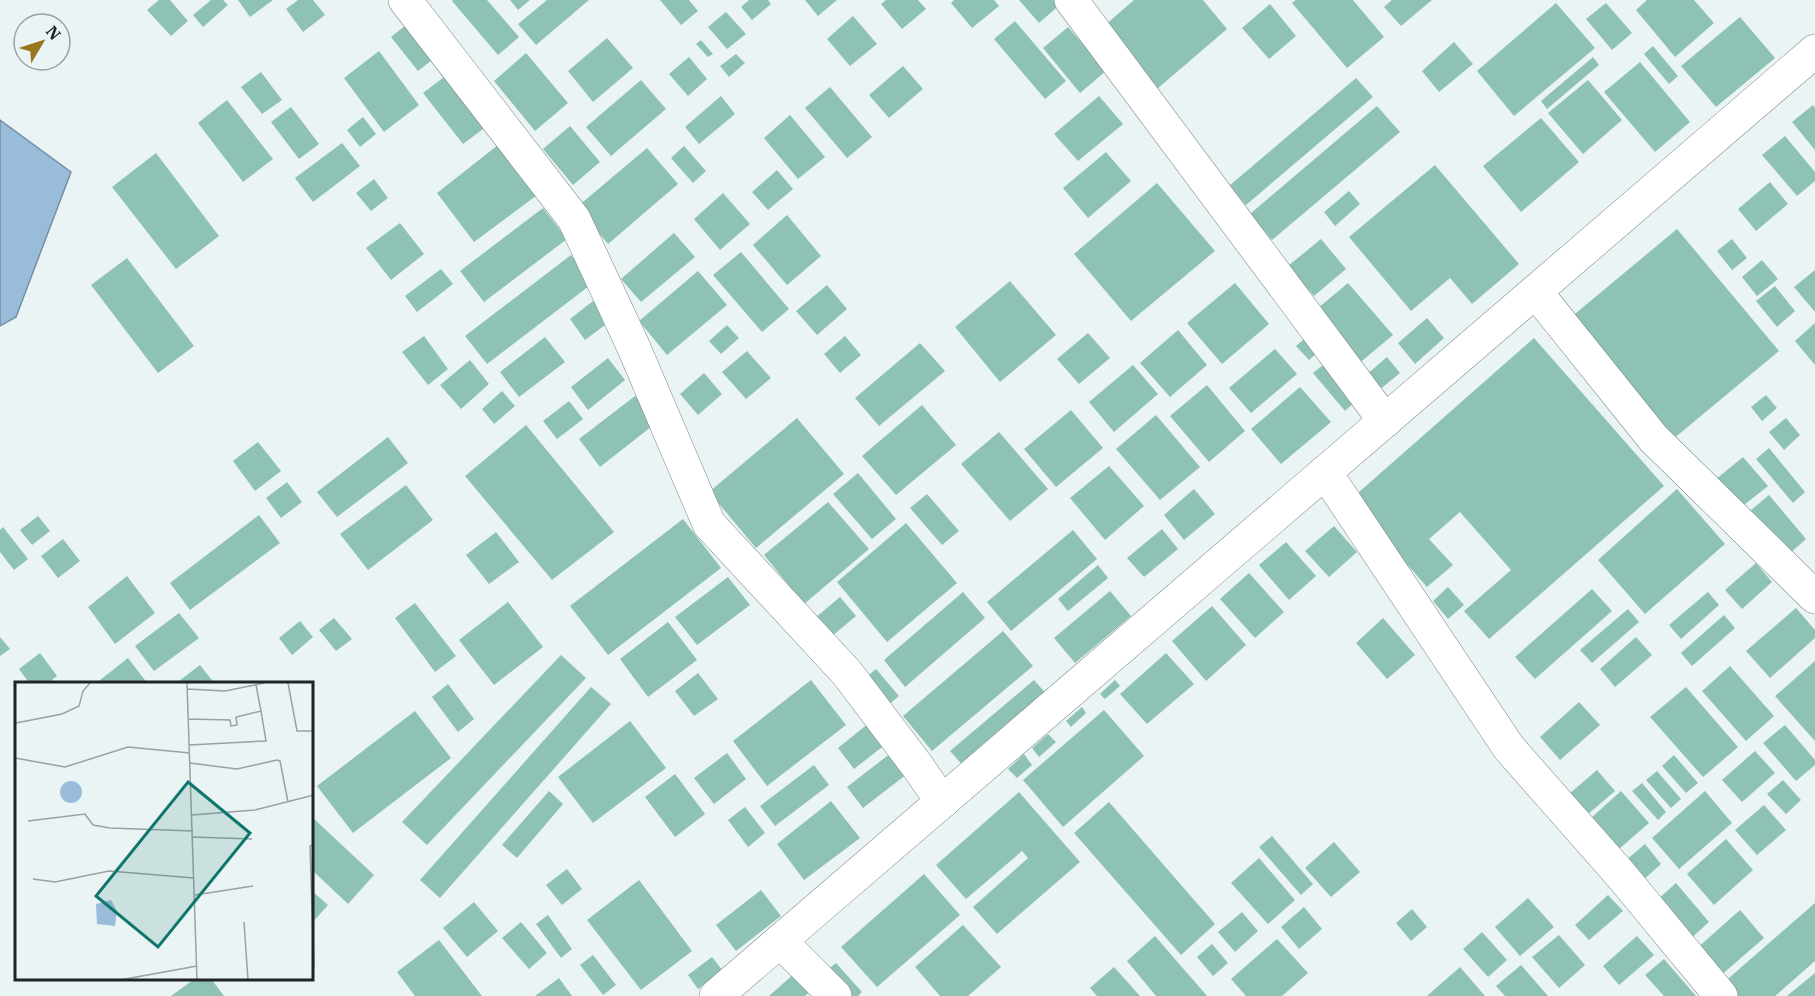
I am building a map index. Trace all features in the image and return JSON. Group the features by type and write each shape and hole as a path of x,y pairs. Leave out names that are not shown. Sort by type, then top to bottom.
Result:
{"street":[{"path":"405,0 574,219 634,348 709,524 848,673 942,802"},
{"path":"1071,0 1385,421"},
{"path":"716,996 1815,51"},
{"path":"1536,292 1653,438 1815,597"},
{"path":"1325,472 1509,748 1621,875 1721,996"},
{"path":"780,941 835,996"}],"water":[{"path":"0,120 71,172 16,317 0,326"}],"building":[{"path":"159,0 170,0 188,21 171,36 147,10"},
{"path":"211,0 223,0 228,5 203,27 193,15"},
{"path":"238,0 273,0 250,17"},
{"path":"298,0 313,0 325,15 303,32 286,9"},
{"path":"453,0 487,0 519,37 498,55"},
{"path":"510,0 530,0 518,10"},
{"path":"547,0 589,0 536,45 518,24"},
{"path":"660,0 689,0 698,11 681,25"},
{"path":"749,0 768,0 771,4 752,20 741,7"},
{"path":"805,0 837,0 818,16"},
{"path":"886,0 918,0 926,9 902,29 881,4"},
{"path":"954,0 994,0 999,6 972,28 951,3"},
{"path":"1019,0 1061,0 1063,2 1039,23"},
{"path":"1134,0 1203,0 1227,29 1157,89 1104,26"},
{"path":"1296,0 1353,0 1384,37 1347,68 1292,3"},
{"path":"1392,0 1432,0 1401,26 1384,7"},
{"path":"1647,0 1694,0 1714,23 1675,57 1636,10"},
{"path":"1556,3 1595,48 1514,116 1477,71"},
{"path":"1606,3 1632,33 1612,50 1586,19"},
{"path":"1270,4 1296,36 1269,59 1242,28"},
{"path":"726,12 746,34 727,49 708,27"},
{"path":"853,16 877,44 850,66 827,39"},
{"path":"1740,17 1775,58 1716,107 1681,66"},
{"path":"411,21 437,56 418,71 391,37"},
{"path":"1015,21 1066,81 1045,99 994,39"},
{"path":"1068,27 1106,71 1080,93 1043,48"},
{"path":"607,38 633,68 593,102 568,71"},
{"path":"701,40 713,54 708,57 696,44"},
{"path":"1454,42 1473,64 1439,92 1422,71"},
{"path":"1653,46 1678,76 1669,84 1644,54"},
{"path":"379,51 419,105 384,132 344,78"},
{"path":"526,53 568,103 535,131 494,81"},
{"path":"736,54 745,63 729,77 720,66"},
{"path":"689,57 707,79 688,96 669,74"},
{"path":"1593,57 1599,65 1547,109 1541,101"},
{"path":"1640,62 1690,122 1655,152 1604,92"},
{"path":"903,66 923,89 889,118 869,95"},
{"path":"261,72 282,100 262,114 241,87"},
{"path":"448,74 487,126 463,144 423,93"},
{"path":"1356,78 1373,97 1246,205 1229,186"},
{"path":"641,80 666,109 611,156 586,127"},
{"path":"1588,80 1622,120 1583,154 1548,113"},
{"path":"830,87 872,137 847,158 805,108"},
{"path":"721,96 735,114 699,144 685,127"},
{"path":"1099,96 1123,124 1078,161 1054,134"},
{"path":"227,100 273,159 243,182 198,123"},
{"path":"1813,105 1815,108 1815,150 1792,122"},
{"path":"1377,106 1400,132 1272,240 1250,214"},
{"path":"291,107 319,144 299,159 271,122"},
{"path":"790,115 825,157 798,179 764,138"},
{"path":"363,117 376,134 360,147 347,130"},
{"path":"1541,118 1579,162 1521,212 1483,166"},
{"path":"570,126 600,162 573,185 543,149"},
{"path":"1785,136 1815,172 1815,181 1797,196 1762,155"},
{"path":"342,143 360,166 313,202 295,178"},
{"path":"498,145 537,195 474,242 437,193"},
{"path":"684,146 706,171 693,183 671,158"},
{"path":"647,148 678,184 608,244 577,207"},
{"path":"1106,152 1131,181 1088,218 1063,188"},
{"path":"156,153 219,236 176,269 112,187"},
{"path":"1435,165 1519,264 1472,304 1450,278 1411,311 1349,237"},
{"path":"777,170 793,189 768,210 752,192"},
{"path":"374,179 388,198 371,211 356,193"},
{"path":"1770,182 1788,204 1756,231 1738,209"},
{"path":"1157,183 1215,251 1131,321 1074,254"},
{"path":"1349,191 1360,204 1335,226 1324,212"},
{"path":"723,193 750,224 720,250 694,219"},
{"path":"543,208 567,239 484,302 460,271"},
{"path":"787,215 821,256 787,285 753,245"},
{"path":"400,223 424,254 391,280 366,248"},
{"path":"1677,229 1779,351 1672,440 1570,318"},
{"path":"674,233 695,257 641,302 621,279"},
{"path":"1321,239 1346,269 1314,296 1288,266"},
{"path":"1732,239 1747,258 1732,270 1717,251"},
{"path":"741,252 789,309 762,332 713,275"},
{"path":"571,255 593,283 487,364 465,336"},
{"path":"127,258 194,346 158,373 91,285"},
{"path":"1762,260 1778,279 1757,296 1742,277"},
{"path":"441,269 453,284 417,312 405,296"},
{"path":"1815,270 1815,312 1794,287"},
{"path":"698,271 727,305 667,355 639,321"},
{"path":"1010,281 1056,335 1000,382 955,327"},
{"path":"1235,283 1269,324 1222,364 1187,323"},
{"path":"1348,283 1393,335 1357,365 1312,313"},
{"path":"827,285 847,309 817,335 796,311"},
{"path":"1775,286 1795,311 1777,327 1756,301"},
{"path":"593,301 609,322 585,340 570,319"},
{"path":"1427,318 1444,338 1415,364 1398,343"},
{"path":"1815,323 1815,365 1795,341"},
{"path":"727,325 739,338 721,354 709,341"},
{"path":"1178,330 1207,365 1170,397 1140,363"},
{"path":"1088,333 1110,358 1079,384 1057,359"},
{"path":"1310,334 1323,348 1309,360 1296,346"},
{"path":"424,336 448,369 428,385 402,352"},
{"path":"845,336 861,355 840,373 824,354"},
{"path":"545,337 565,362 519,397 500,372"},
{"path":"1534,338 1664,486 1489,639 1464,611 1511,570 1460,512 1429,539 1453,565 1427,587 1350,500"},
{"path":"920,343 945,371 879,426 855,398"},
{"path":"1275,349 1297,374 1251,413 1229,388"},
{"path":"747,351 771,378 746,399 722,372"},
{"path":"1387,357 1400,373 1378,391 1365,376"},
{"path":"608,358 625,380 588,410 571,387"},
{"path":"1332,358 1363,395 1345,411 1313,373"},
{"path":"470,360 489,384 461,409 440,385"},
{"path":"1133,365 1158,394 1114,432 1089,402"},
{"path":"704,373 722,394 698,415 680,394"},
{"path":"1207,385 1245,431 1209,462 1170,416"},
{"path":"1300,387 1331,422 1281,464 1251,429"},
{"path":"502,391 515,406 494,424 482,409"},
{"path":"1766,395 1777,408 1762,421 1751,407"},
{"path":"635,396 656,423 600,467 579,439"},
{"path":"569,401 583,419 557,439 543,421"},
{"path":"922,405 956,445 896,495 862,456"},
{"path":"1071,410 1103,448 1056,487 1024,449"},
{"path":"1156,415 1200,467 1160,500 1116,449"},
{"path":"797,418 844,474 756,548 709,492"},
{"path":"1786,418 1800,435 1784,450 1769,432"},
{"path":"526,425 614,532 552,580 465,476"},
{"path":"999,432 1048,489 1010,521 961,464"},
{"path":"388,437 408,463 337,517 317,492"},
{"path":"258,442 281,471 255,491 233,461"},
{"path":"1769,448 1805,492 1793,503 1756,459"},
{"path":"1743,457 1768,486 1739,509 1715,480"},
{"path":"1109,466 1144,506 1105,540 1070,498"},
{"path":"858,473 896,519 872,539 833,494"},
{"path":"287,482 302,502 281,518 266,498"},
{"path":"406,485 433,520 368,570 340,534"},
{"path":"1194,489 1215,514 1184,540 1164,515"},
{"path":"1677,489 1725,544 1645,614 1598,560"},
{"path":"927,494 959,531 942,545 910,508"},
{"path":"1769,495 1806,539 1788,555 1750,511"},
{"path":"828,502 869,549 804,604 764,555"},
{"path":"259,515 280,543 190,610 170,583"},
{"path":"38,516 50,531 32,545 20,530"},
{"path":"683,519 721,568 608,655 570,606"},
{"path":"906,523 957,583 887,642 837,582"},
{"path":"1334,526 1357,552 1329,577 1305,551"},
{"path":"3,527 28,559 14,570 0,552 0,530"},
{"path":"1162,529 1178,549 1144,577 1127,558"},
{"path":"1073,530 1097,559 1011,631 987,602"},
{"path":"496,532 519,562 489,584 466,555"},
{"path":"63,539 80,561 58,578 41,556"},
{"path":"1286,542 1316,576 1289,600 1259,565"},
{"path":"1756,563 1772,582 1742,609 1725,590"},
{"path":"1098,565 1108,578 1068,611 1058,599"},
{"path":"1249,573 1284,612 1255,638 1220,599"},
{"path":"127,576 155,613 115,644 88,607"},
{"path":"728,577 750,605 697,645 675,617"},
{"path":"1448,587 1464,605 1448,619 1433,601"},
{"path":"1592,589 1612,611 1535,679 1515,657"},
{"path":"1110,591 1131,616 1075,663 1054,638"},
{"path":"963,592 985,618 905,687 884,660"},
{"path":"1708,592 1719,605 1681,639 1669,625"},
{"path":"840,597 856,616 831,637 815,618"},
{"path":"508,602 543,647 494,685 459,640"},
{"path":"415,603 456,656 435,672 395,618"},
{"path":"1212,606 1246,645 1206,681 1172,641"},
{"path":"1796,608 1815,630 1815,638 1770,678 1746,651"},
{"path":"1628,609 1639,622 1592,663 1580,650"},
{"path":"179,613 199,638 154,671 135,646"},
{"path":"1724,615 1735,628 1692,666 1681,653"},
{"path":"334,618 352,639 336,651 319,630"},
{"path":"1383,618 1415,655 1387,679 1356,643"},
{"path":"300,621 313,637 292,655 279,638"},
{"path":"668,622 697,660 648,697 620,659"},
{"path":"1003,631 1033,666 932,751 903,716"},
{"path":"0,637 10,649 0,656"},
{"path":"1636,637 1652,655 1615,687 1600,669"},
{"path":"40,653 57,676 50,682 29,682 19,669"},
{"path":"1166,653 1194,684 1147,724 1120,694"},
{"path":"561,655 586,678 427,845 402,822"},
{"path":"128,658 146,682 98,682"},
{"path":"1815,661 1815,741 1775,696"},
{"path":"200,665 213,682 178,682"},
{"path":"1730,666 1774,716 1746,741 1702,691"},
{"path":"876,669 899,696 887,706 864,679"},
{"path":"698,673 718,699 694,716 675,691"},
{"path":"811,680 846,725 767,786 733,741"},
{"path":"1034,680 1051,699 967,770 950,751"},
{"path":"1115,680 1120,686 1105,699 1100,694"},
{"path":"448,684 474,719 458,732 432,697"},
{"path":"591,687 611,704 440,898 420,880"},
{"path":"1686,687 1738,747 1703,777 1650,717"},
{"path":"1579,702 1600,725 1560,760 1540,737"},
{"path":"1082,707 1086,713 1071,727 1066,721"},
{"path":"1104,710 1144,756 1063,827 1023,780"},
{"path":"415,711 451,758 353,833 317,786"},
{"path":"630,721 666,768 593,823 558,777"},
{"path":"869,723 886,744 854,769 838,748"},
{"path":"1785,725 1815,760 1815,765 1796,781 1763,743"},
{"path":"1048,734 1056,742 1039,757 1032,748"},
{"path":"1755,751 1775,773 1742,802 1722,780"},
{"path":"727,753 746,779 714,804 694,778"},
{"path":"891,753 907,774 863,808 847,787"},
{"path":"1024,754 1032,765 1017,778 1008,769"},
{"path":"1674,755 1698,783 1686,793 1662,766"},
{"path":"814,765 829,785 775,826 760,806"},
{"path":"1597,770 1615,791 1587,815 1569,794"},
{"path":"1657,771 1681,799 1671,808 1646,780"},
{"path":"675,774 705,814 675,837 645,797"},
{"path":"1783,780 1801,800 1786,814 1767,794"},
{"path":"1642,783 1666,812 1658,820 1632,791"},
{"path":"549,791 563,804 517,858 502,845"},
{"path":"1621,791 1649,823 1619,849 1591,818"},
{"path":"1705,791 1732,823 1679,869 1652,838"},
{"path":"1019,792 1080,862 997,934 973,907 1028,858 1022,851 966,899 936,865"},
{"path":"831,801 860,838 804,880 777,844"},
{"path":"1109,802 1215,924 1181,955 1074,833"},
{"path":"1764,805 1786,830 1757,855 1735,830"},
{"path":"745,807 765,833 748,847 728,820"},
{"path":"314,819 374,875 348,904 314,872"},
{"path":"1272,836 1313,884 1301,895 1259,847"},
{"path":"1726,839 1753,870 1714,905 1687,874"},
{"path":"1334,842 1360,872 1331,897 1305,868"},
{"path":"1645,844 1661,864 1642,881 1625,861"},
{"path":"1259,858 1295,900 1268,924 1231,883"},
{"path":"567,869 582,889 562,905 546,885"},
{"path":"924,874 960,915 877,987 841,947"},
{"path":"639,880 692,951 641,990 587,920"},
{"path":"1676,883 1709,922 1689,940 1656,901"},
{"path":"761,890 781,916 736,951 716,925"},
{"path":"314,893 328,905 314,921"},
{"path":"1608,895 1623,911 1589,940 1575,925"},
{"path":"1528,898 1554,927 1520,956 1495,927"},
{"path":"474,902 498,931 467,957 443,928"},
{"path":"1815,903 1815,961 1775,996 1732,996 1722,984"},
{"path":"1304,907 1322,929 1299,949 1281,927"},
{"path":"1412,909 1427,927 1411,941 1396,923"},
{"path":"1740,910 1764,938 1719,977 1695,950"},
{"path":"1242,912 1258,931 1235,952 1218,932"},
{"path":"548,915 572,949 561,958 536,924"},
{"path":"521,922 547,953 529,969 502,938"},
{"path":"963,925 1001,967 968,996 940,996 915,967"},
{"path":"1482,932 1507,960 1488,977 1463,949"},
{"path":"1559,935 1585,965 1559,988 1532,957"},
{"path":"1155,936 1207,996 1156,996 1127,961"},
{"path":"1637,936 1654,955 1619,985 1603,966"},
{"path":"1277,939 1308,973 1282,996 1246,996 1231,979"},
{"path":"439,940 482,996 415,996 397,972"},
{"path":"1212,944 1228,963 1213,976 1197,957"},
{"path":"593,955 616,985 603,995 580,965"},
{"path":"712,957 723,971 698,989 688,975"},
{"path":"1664,959 1696,996 1664,996 1645,975"},
{"path":"836,963 862,992 858,996 848,996 826,971"},
{"path":"1521,965 1548,996 1505,996 1496,986"},
{"path":"1114,967 1140,996 1097,996 1090,988"},
{"path":"1460,967 1485,996 1427,996"},
{"path":"795,973 811,990 805,996 769,996"},
{"path":"1815,973 1815,996 1787,996"},
{"path":"559,978 572,996 535,996"},
{"path":"192,981 213,981 224,996 171,996"}]}
